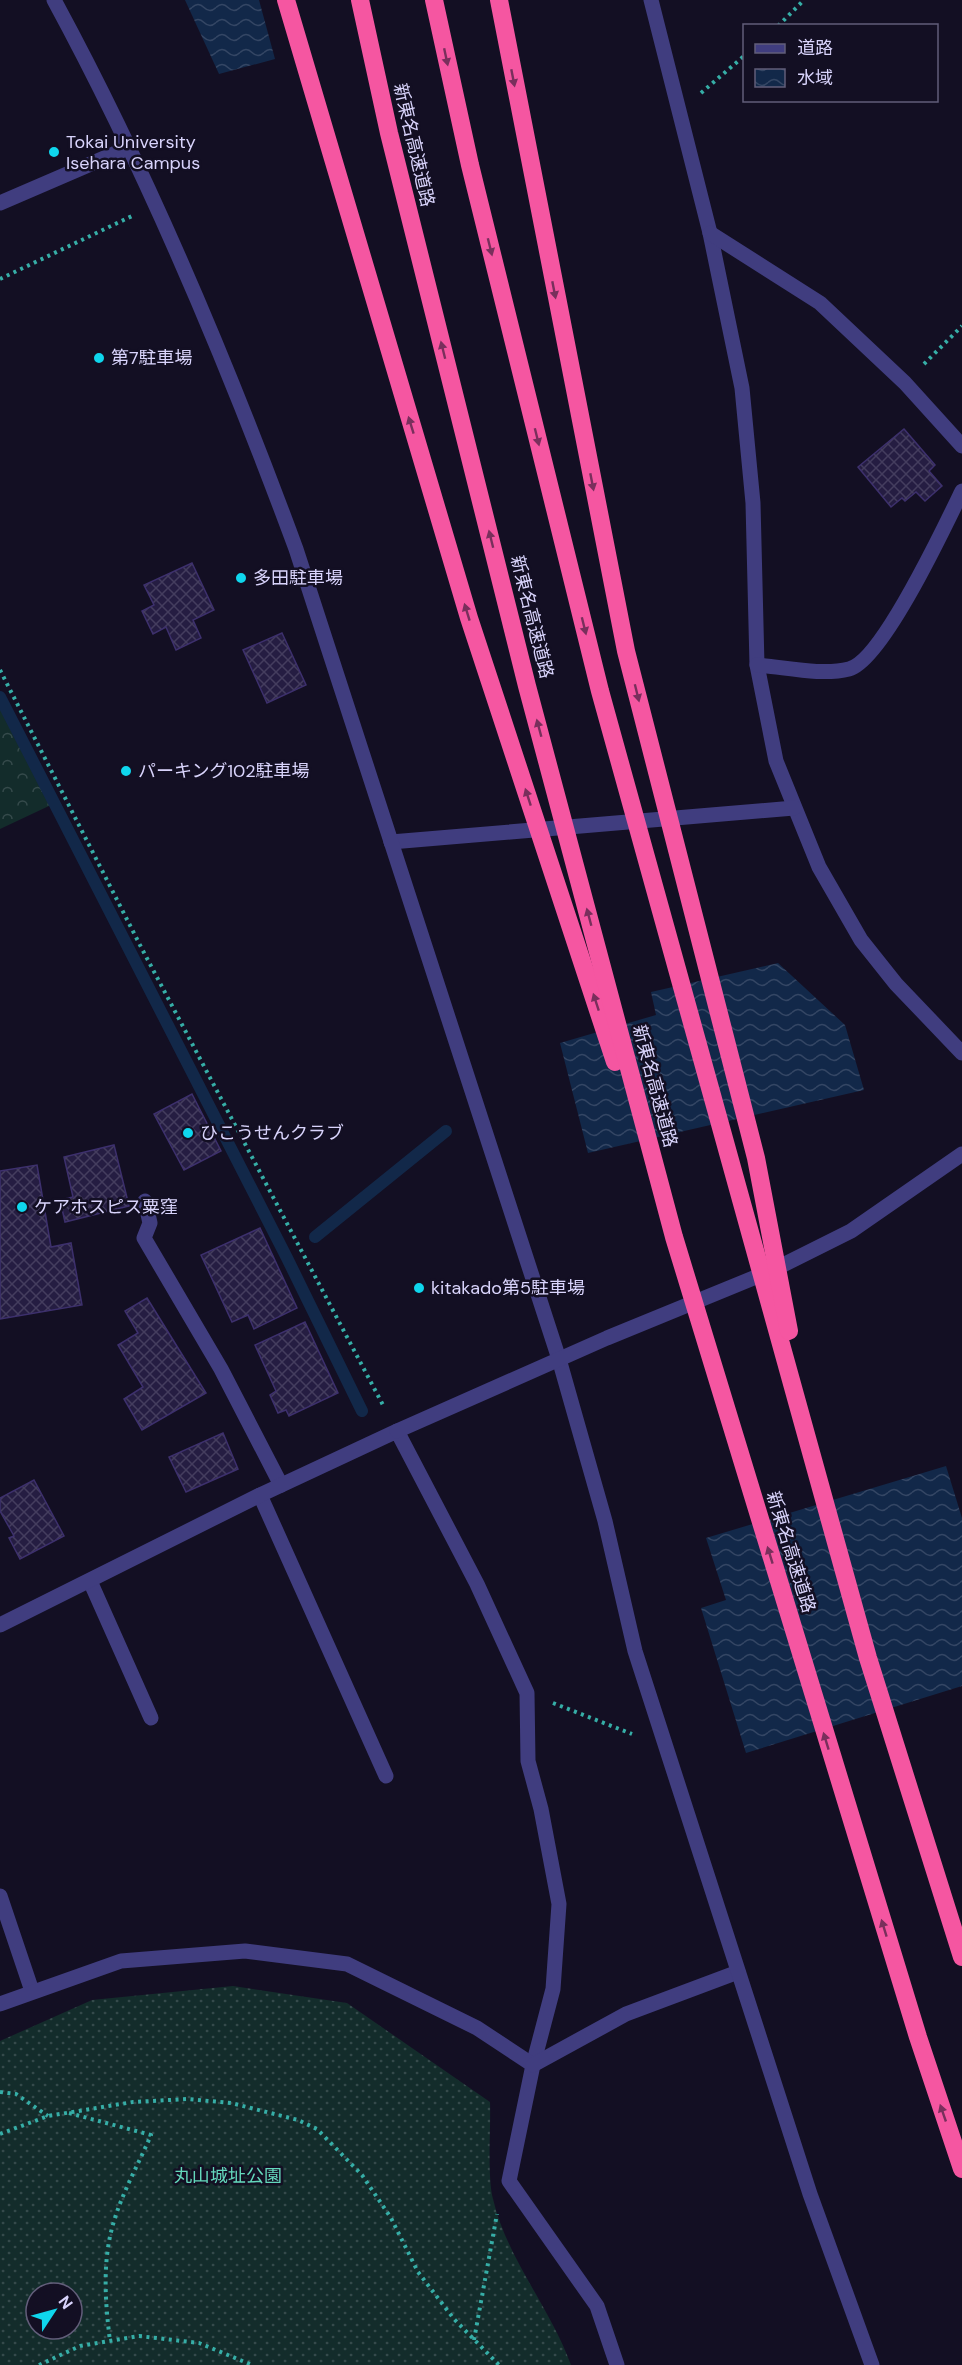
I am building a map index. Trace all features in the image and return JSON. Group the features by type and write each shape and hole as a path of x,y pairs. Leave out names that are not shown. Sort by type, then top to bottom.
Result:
{"highway":[{"path":"286,0 469,618 674,1237"},
{"name":"新東名高速道路","path":"360,0 389,133 527,686 674,1237 914,2025 962,2169"},
{"path":"434,0 470,165 600,691 868,1658 962,1957"},
{"path":"499,0 626,651 756,1158 812,1452"}],"street":[{"path":"54,0 130,147 262,456 296,549 559,1359 604,1521 628,1627 817,2213 872,2365"},
{"path":"651,0 710,233 742,388 753,503 757,665 776,761 819,867 861,940 896,984 962,1053"},
{"path":"0,203 130,147"},
{"path":"710,233 820,303 905,383 962,446"},
{"path":"757,665 832,671 851,669 862,661 904,606 962,491"},
{"path":"391,842 794,808"},
{"path":"0,1625 260,1495 398,1431 559,1359 772,1270 851,1231 962,1154"},
{"path":"145,1201 150,1223 144,1238 221,1369 281,1485"},
{"path":"398,1431 477,1584 527,1693 528,1761 541,1809 559,1904 553,1989 533,2065 509,2181 597,2306 616,2365"},
{"path":"260,1495 386,1776"},
{"path":"90,1581 151,1718"},
{"path":"0,1896 32,1991"},
{"path":"0,2004 121,1961 245,1951 347,1964 477,2028 533,2065"},
{"path":"533,2065 626,2014 738,1972"}],"path":[{"path":"780,24 804,0"},
{"path":"679,110 743,57"},
{"path":"0,279 155,205"},
{"path":"905,383 962,326"},
{"path":"0,670 141,947 398,1431"},
{"path":"527,1693 632,1734"},
{"path":"0,2092 16,2094 48,2116"},
{"path":"0,2134 48,2116 67,2112 133,2102 188,2099 254,2108 298,2120 317,2129 346,2157 378,2196 418,2272 454,2319 499,2365"},
{"path":"67,2112 151,2135 124,2195 110,2237 105,2278 110,2341"},
{"path":"474,2340 497,2217"},
{"path":"39,2365 80,2346 139,2336 199,2343 252,2365"}],"green space":[{"path":"0,704 51,805 0,829"},
{"name":"丸山城址公園","path":"233,1986 347,2003 490,2102 490,2178 493,2199 508,2242 552,2323 571,2365 0,2365 0,2041 92,2000"}],"water":[{"path":"185,0 259,0 275,59 219,74"},
{"path":"778,963 845,1025 864,1090 588,1153 560,1043 656,1015 651,992"},
{"path":"946,1466 962,1518 962,1686 746,1753 701,1608 726,1600 706,1538"}],"building":[{"path":"904,429 935,465 929,471 942,486 925,501 916,492 905,501 902,498 891,507 858,467"},
{"path":"192,563 214,610 193,620 201,638 176,650 166,627 153,634 142,611 154,605 144,585"},
{"path":"282,633 306,685 267,703 243,650"},
{"name":"ひこうせんクラブ","path":"192,1094 221,1151 184,1170 154,1114"},
{"path":"114,1145 129,1206 65,1222 60,1200 73,1197 64,1157"},
{"name":"ケアホスピス粟窪","path":"37,1165 51,1247 71,1243 82,1305 0,1319 0,1171"},
{"path":"260,1228 297,1308 254,1329 248,1315 232,1322 201,1255"},
{"path":"147,1298 206,1393 142,1430 124,1399 143,1387 118,1345 138,1333 125,1311"},
{"path":"305,1322 338,1393 289,1416 286,1410 278,1413 270,1395 276,1391 255,1345"},
{"path":"223,1433 238,1469 186,1492 169,1457"},
{"path":"34,1480 64,1536 20,1559 9,1538 14,1536 0,1511 0,1498"}],"waterway":[{"path":"0,697 287,1258 362,1411"},
{"path":"315,1237 446,1131"}],"place":[{"name":"Tokai University Isehara Campus","path":"54,152"},
{"name":"第7駐車場","path":"99,358"},
{"name":"多田駐車場","path":"241,578"},
{"name":"パーキング102駐車場","path":"126,771"},
{"name":"ひこうせんクラブ","path":"188,1133"},
{"name":"ケアホスピス粟窪","path":"22,1207"},
{"name":"kitakado第5駐車場","path":"419,1288"}]}
